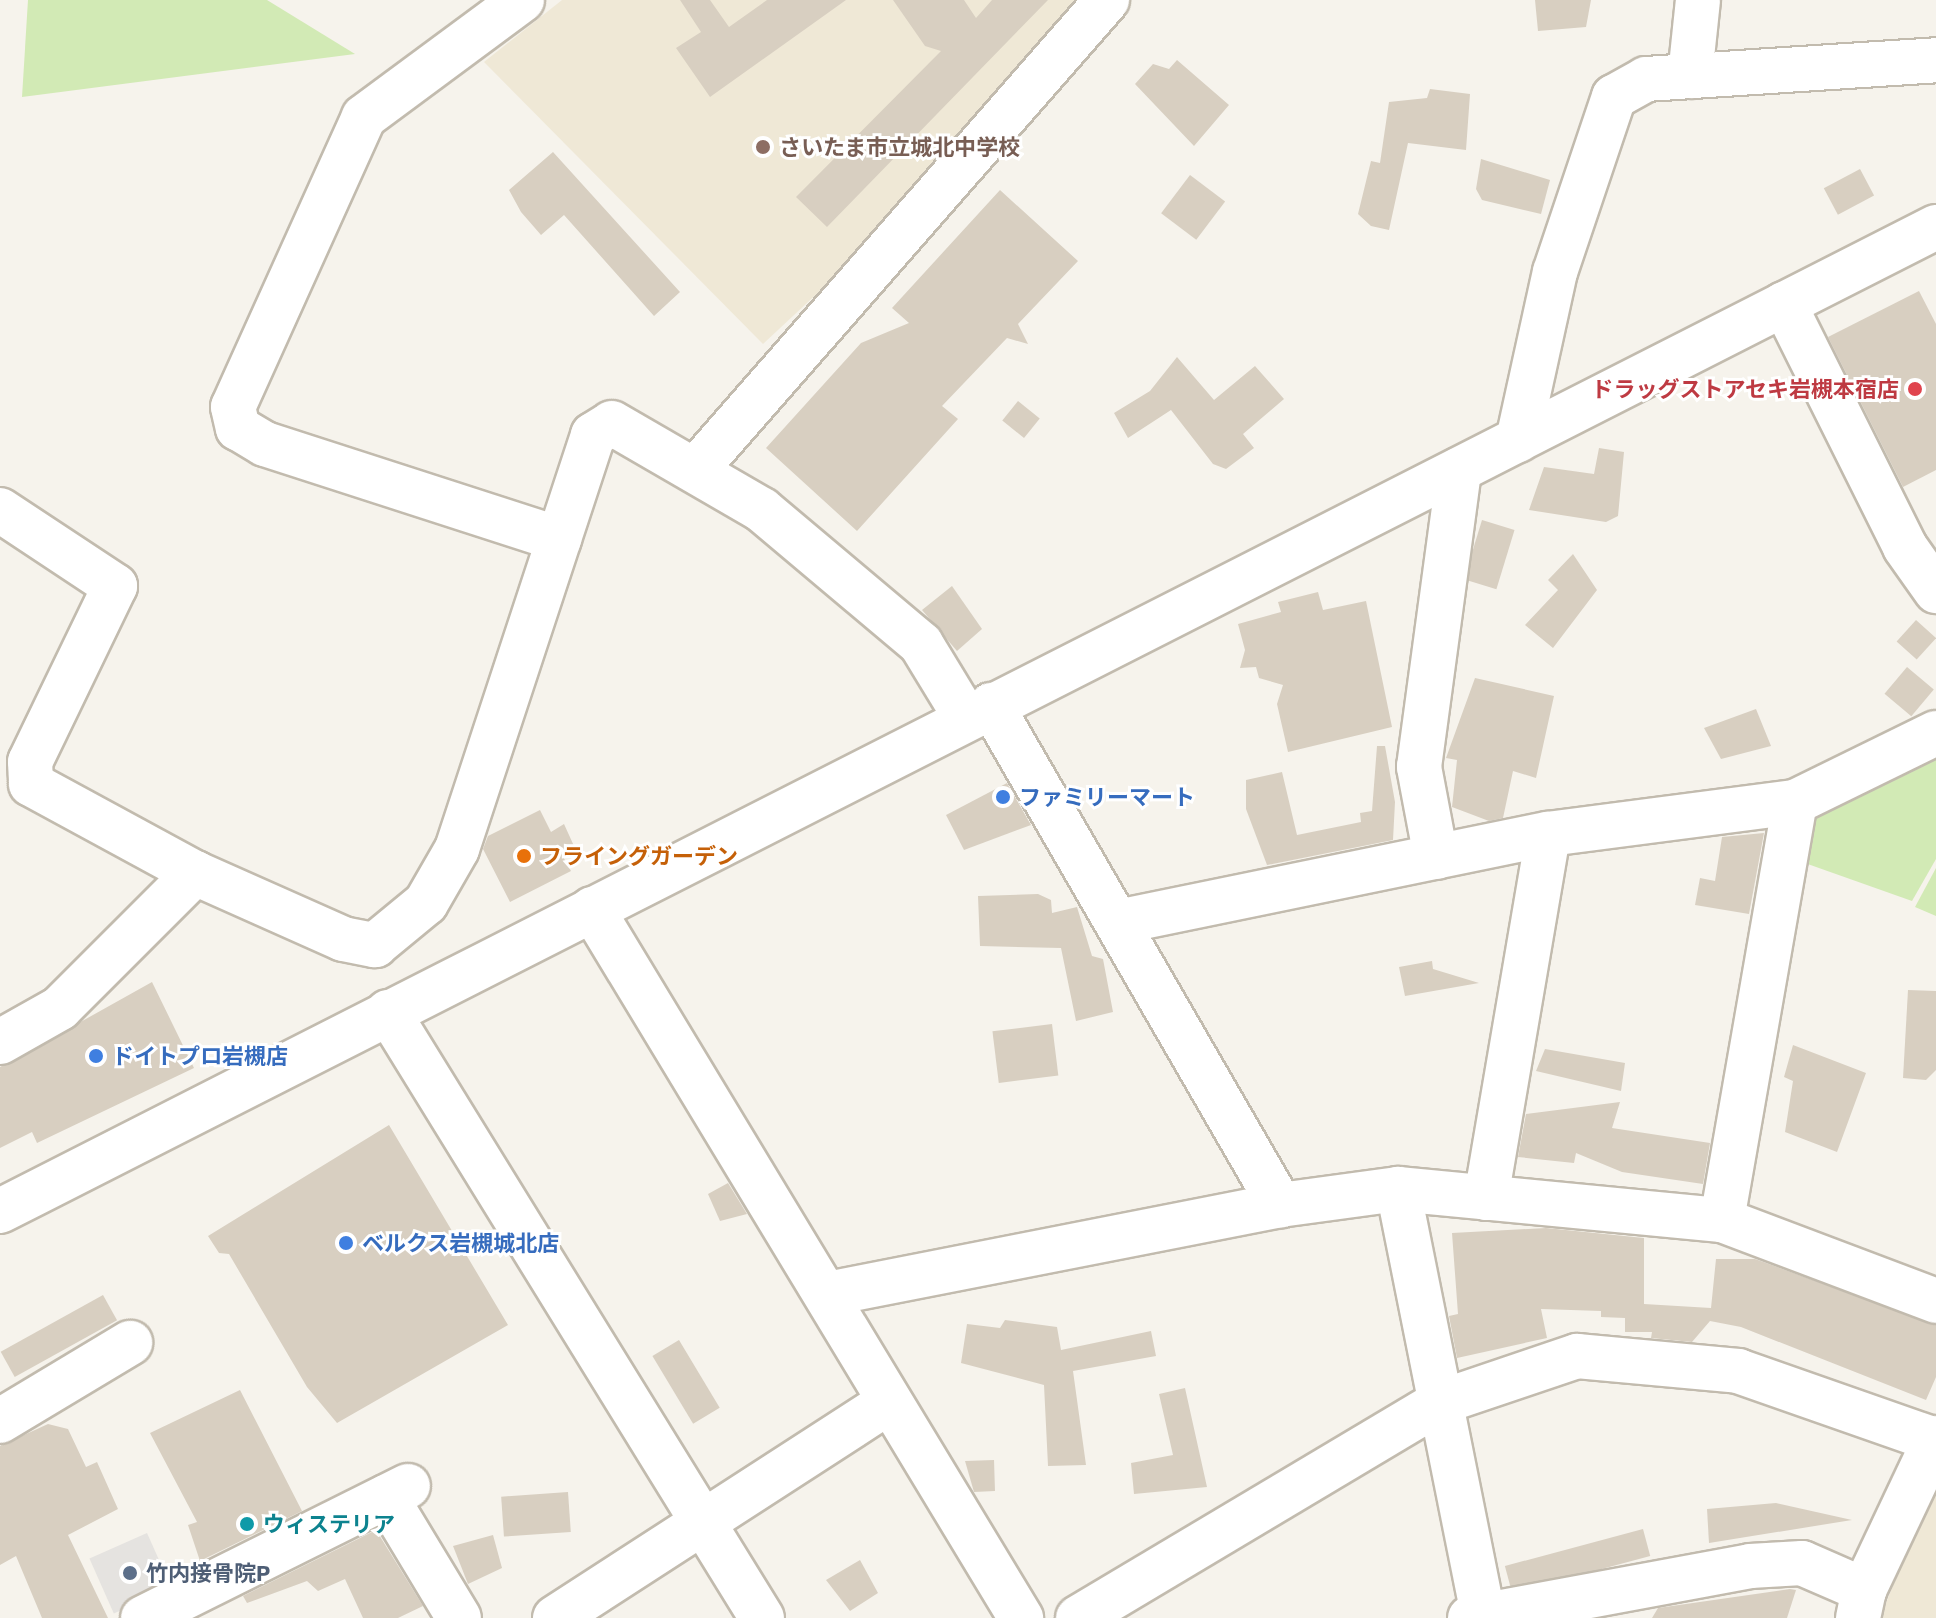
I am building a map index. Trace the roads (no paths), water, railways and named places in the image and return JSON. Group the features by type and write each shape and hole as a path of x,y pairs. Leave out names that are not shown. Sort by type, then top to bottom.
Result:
{"street":[{"path":"522,0 364,117 233,407 238,428 265,444 559,539"},
{"path":"698,467 1107,0"},
{"path":"1690,76 1698,0"},
{"path":"1518,440 1555,272 1614,97 1646,79 1936,60"},
{"path":"0,1211 1936,227"},
{"path":"1784,304 1921,539 1936,591"},
{"path":"375,945 426,903 457,849 593,435 612,423 698,467 762,510 921,644 979,712 1123,921 1280,1205"},
{"path":"1436,857 1419,767 1459,470"},
{"path":"0,510 115,586 30,762 31,784 195,873 343,939 375,945"},
{"path":"1123,921 1548,834 1795,802 1936,733"},
{"path":"1722,1220 1795,802"},
{"path":"1486,1198 1548,834"},
{"path":"0,1042 60,1008 195,873"},
{"path":"592,909 827,1294 887,1403 1021,1618"},
{"path":"375,945 400,1006 762,1618"},
{"path":"827,1294 1280,1205 1398,1189 1722,1220 1936,1301"},
{"path":"1078,1618 1441,1402 1505,1374 1577,1356 1738,1371 1936,1439 1861,1604 1802,1563 1750,1566 1476,1615 1441,1402 1398,1189"},
{"path":"0,1421 130,1343"},
{"path":"555,1618 701,1518 887,1403"},
{"path":"143,1618 397,1492 459,1618"}],"place":[{"name":"さいたま市立城北中学校","path":"763,147"},
{"name":"ドラッグストアセキ岩槻本宿店","path":"1915,389"},
{"name":"ファミリーマート","path":"1003,797"},
{"name":"フライングガーデン","path":"524,856"},
{"name":"ドイトプロ岩槻店","path":"96,1056"},
{"name":"ベルクス岩槻城北店","path":"346,1243"},
{"name":"ウィステリア","path":"247,1524"},
{"name":"竹内接骨院P","path":"130,1573"}]}
